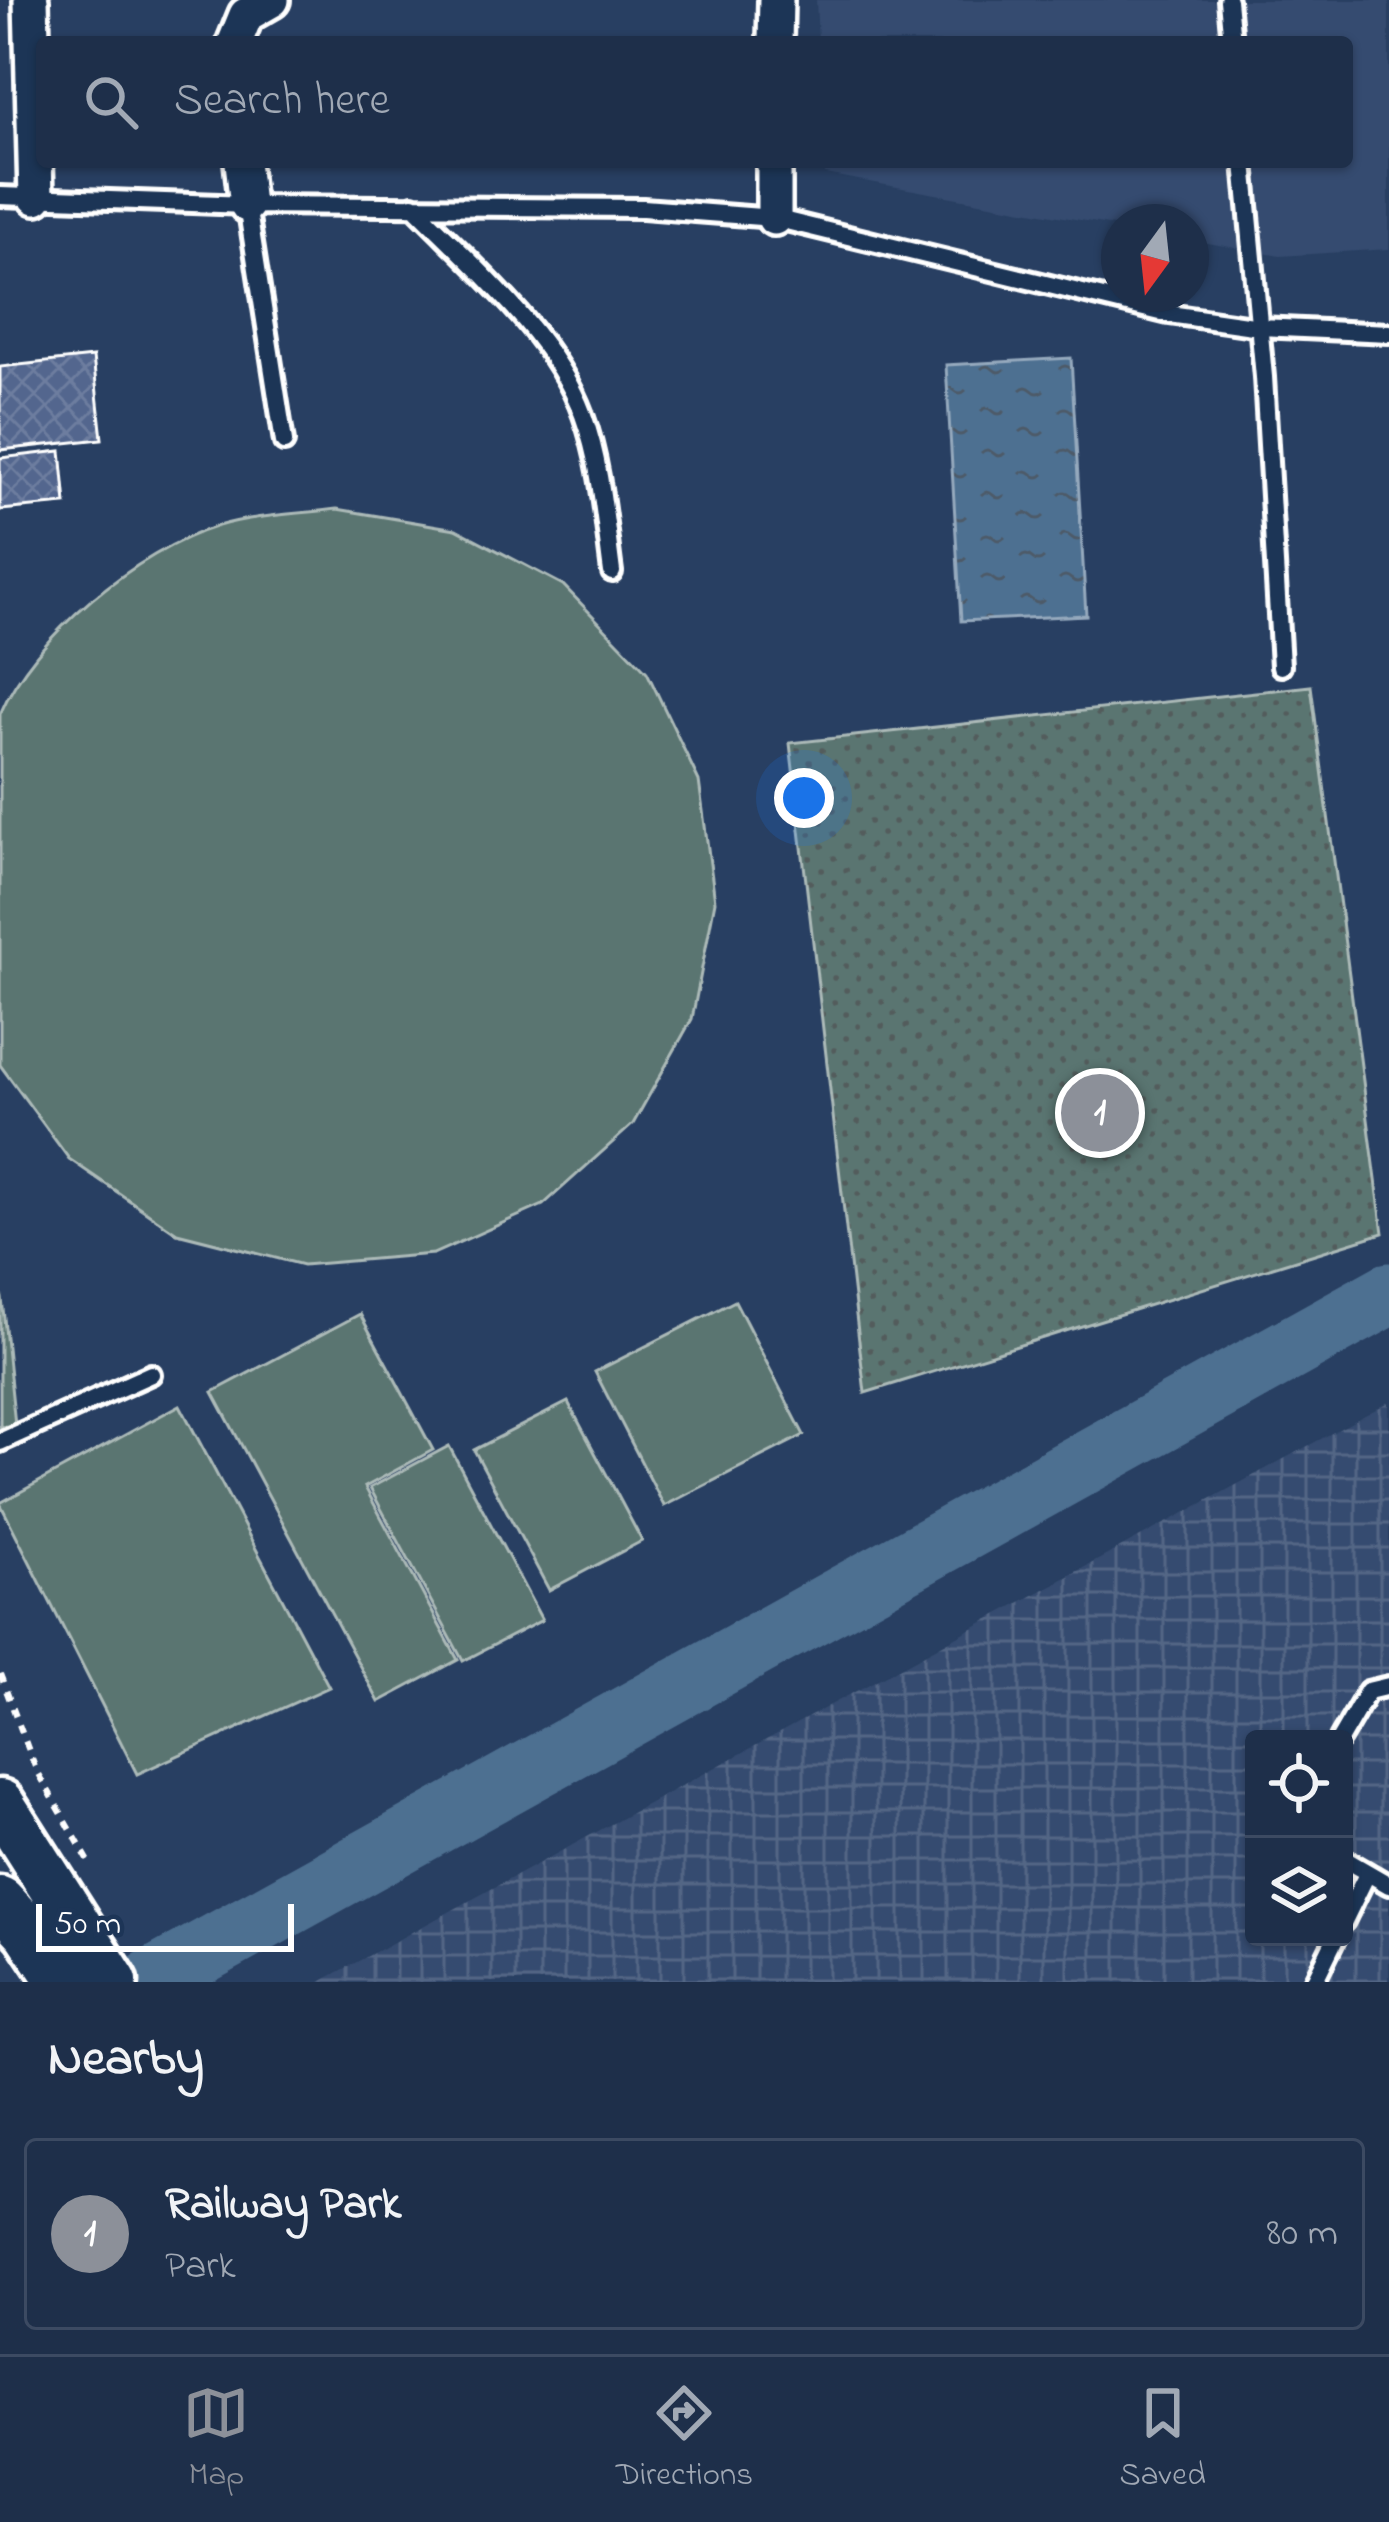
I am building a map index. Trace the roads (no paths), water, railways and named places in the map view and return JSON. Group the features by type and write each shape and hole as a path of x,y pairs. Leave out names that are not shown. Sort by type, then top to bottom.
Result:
{"main road":[{"path":"0,1804 49,1905 113,1982"},
{"path":"49,1905 62,1982"}],"street":[{"path":"31,0 36,197"},
{"path":"237,36 246,15 272,0"},
{"path":"775,36 776,0"},
{"path":"243,168 247,205"},
{"path":"774,168 774,218"}],"lane":[{"path":"1228,0 1231,36"},
{"path":"1245,168 1282,666"},
{"path":"0,196 247,205 643,208 774,218 1169,314 1259,328 1389,333"},
{"path":"247,205 284,442"},
{"path":"413,205 562,371 583,415 598,470 612,572"},
{"path":"0,1442 151,1374"},
{"path":"1345,1730 1368,1691 1389,1686"},
{"path":"1353,1864 1389,1885"},
{"path":"1353,1903 1367,1874"},
{"path":"1314,1982 1332,1946"}],"water":[{"path":"1071,358 1086,615 961,621 946,365"}],"waterway":[{"path":"149,1982 1389,1294"}],"place":[{"name":"Railway Park","path":"1100,1113"}]}
